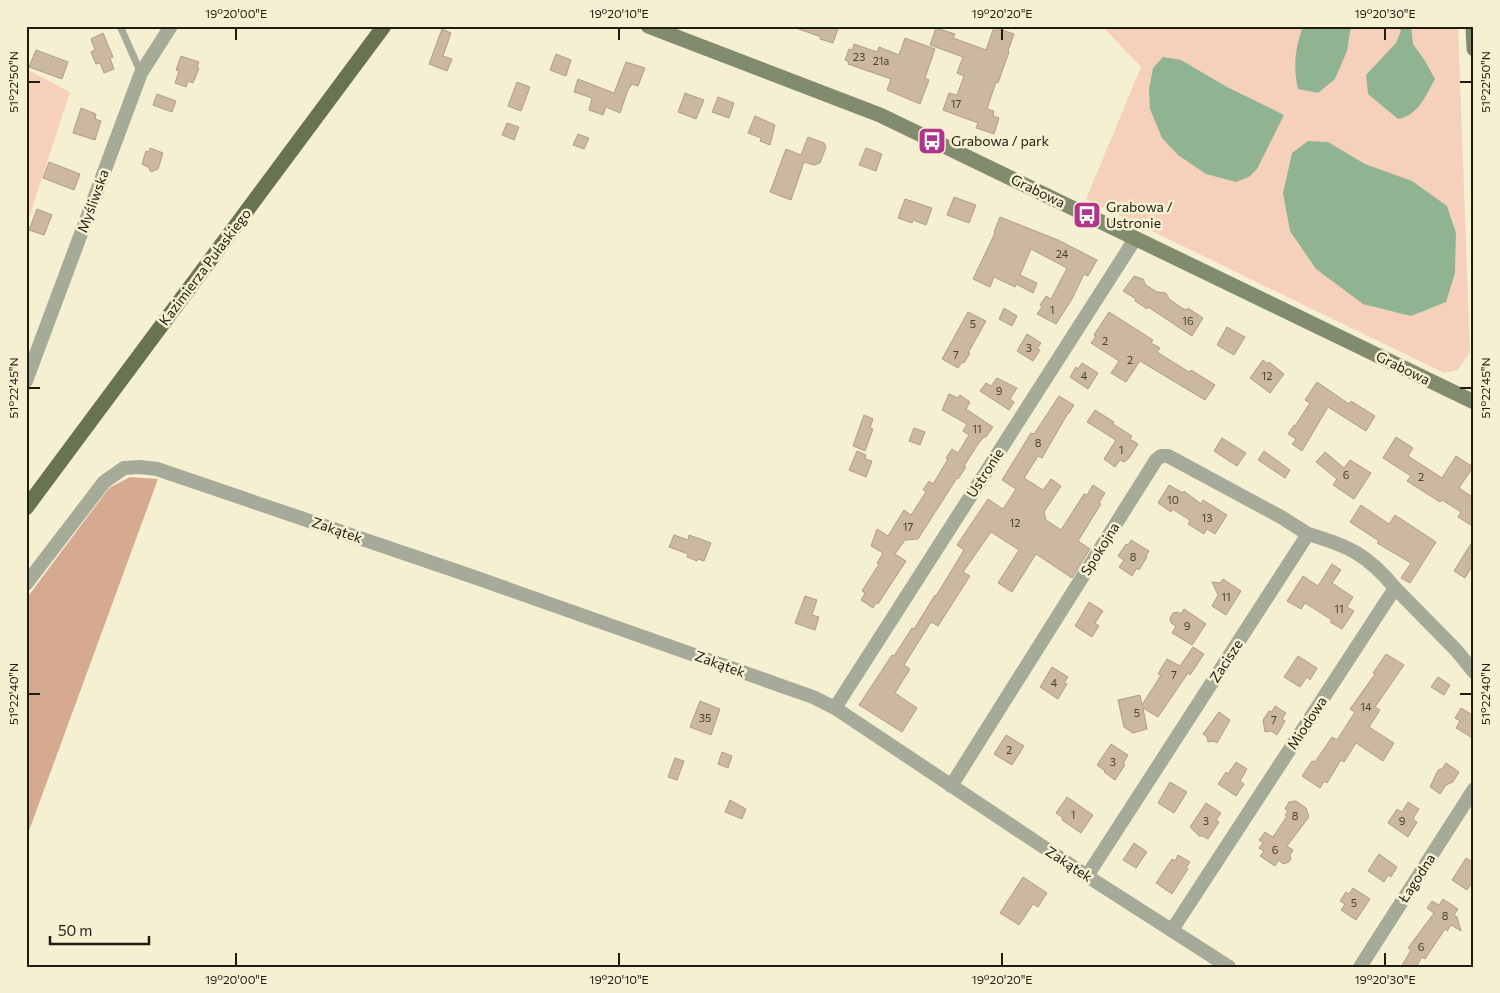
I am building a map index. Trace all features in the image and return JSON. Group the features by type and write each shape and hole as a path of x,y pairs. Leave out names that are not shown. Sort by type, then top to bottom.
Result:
{"main road":[{"name":"Kazimierza Pułaskiego","path":"26,508 384,26"}],"street":[{"name":"Myśliwska","path":"26,381 141,73 171,26"},
{"name":"Grabowa","path":"648,26 880,116 1474,402"},
{"path":"1473,26 1474,49"},
{"name":"Ustronie","path":"835,708 1135,239"},
{"name":"Spokojna","path":"951,786 1156,460 1161,456 1168,456 1281,517 1308,534"},
{"name":"Zakątek","path":"26,584 104,482 124,468 157,469 480,579 813,697 835,708 1087,876 1229,967"},
{"path":"1308,534 1344,546 1363,556 1378,568 1456,650 1474,672"},
{"name":"Zacisze","path":"1087,876 1308,534"},
{"name":"Miodowa","path":"1172,930 1395,588"},
{"name":"Łagodna","path":"1360,967 1474,789"}],"lane":[{"path":"120,26 141,73"}],"shaded area":[{"path":"1102,26 1458,26 1470,352 1458,370 1444,373 1086,199 1141,67"},
{"path":"1303,26 1351,26 1347,51 1335,79 1318,93 1298,89 1296,58"},
{"path":"1397,26 1411,26 1413,44 1435,79 1421,104 1411,114 1398,119 1368,94 1366,75 1396,43 1401,31"},
{"path":"1163,57 1181,60 1227,87 1284,115 1257,169 1249,177 1236,182 1206,174 1178,155 1162,138 1150,109 1149,90 1153,68"},
{"path":"26,69 70,92 26,227"},
{"path":"1308,141 1328,142 1365,164 1412,181 1447,206 1456,233 1455,273 1446,302 1411,316 1363,304 1316,269 1290,231 1283,193 1292,153"},
{"path":"130,477 158,479 26,839 26,599 109,488"}],"building":[{"path":"797,26 839,26 833,43 796,28"},
{"path":"994,27 1014,34 998,83 996,82 987,109 994,111 993,116 999,118 994,134 976,128 978,123 943,110 949,93 957,95 964,76 957,73 963,57 930,45 936,28 955,34 953,38 986,50"},
{"path":"442,29 451,33 443,56 452,59 447,71 429,64"},
{"path":"103,33 113,57 110,58 114,69 104,73 100,63 96,64 91,52 95,50 91,39"},
{"path":"905,38 935,49 925,78 929,80 920,104 887,90 891,79 848,64 849,62 845,60 849,49 852,50 854,44 877,52 879,47 899,55"},
{"path":"36,50 68,62 62,79 29,67"},
{"path":"556,54 571,60 566,76 550,70"},
{"path":"181,56 199,62 197,67 199,68 193,83 188,81 186,87 175,83 179,71 176,70"},
{"path":"626,62 645,68 638,86 632,84 628,90 620,113 606,107 603,115 589,110 592,98 574,92 578,79 614,93"},
{"path":"517,82 530,87 521,111 508,106"},
{"path":"685,93 704,100 696,119 678,112"},
{"path":"157,94 176,101 172,112 153,105"},
{"path":"718,97 734,103 729,118 712,112"},
{"path":"81,108 96,114 95,119 101,121 95,140 73,133"},
{"path":"755,116 775,125 770,145 760,141 761,138 748,133"},
{"path":"507,123 519,127 514,140 502,135"},
{"path":"578,134 589,138 584,149 573,145"},
{"path":"808,137 824,143 826,147 820,163 814,165 804,162 791,200 770,192 786,149 801,155"},
{"path":"150,148 163,153 158,169 151,172 148,167 142,164 146,151 149,152"},
{"path":"866,148 882,154 876,171 859,165"},
{"path":"49,162 80,174 74,190 43,178"},
{"path":"954,197 976,205 969,223 947,215"},
{"path":"905,199 932,208 926,225 913,220 912,223 898,218"},
{"path":"37,209 52,215 44,235 29,230"},
{"path":"1000,217 1058,240 1097,260 1088,276 1084,274 1072,299 1056,324 1037,314 1046,296 1051,299 1067,268 1031,249 1020,275 1037,283 1033,293 1016,284 1015,287 994,277 990,287 973,279 995,233"},
{"path":"1134,276 1143,279 1146,285 1157,292 1166,293 1169,299 1182,308 1187,310 1188,308 1203,318 1192,336 1148,307 1147,309 1123,291"},
{"path":"1004,308 1017,316 1012,326 999,319"},
{"path":"968,312 986,321 968,353 970,353 964,363 962,362 958,368 942,359"},
{"path":"1109,312 1153,340 1151,343 1160,348 1157,352 1189,372 1191,370 1215,385 1205,400 1140,361 1126,382 1111,373 1119,361 1091,343"},
{"path":"1227,327 1245,337 1234,355 1217,345"},
{"path":"1027,334 1041,343 1037,349 1040,350 1033,361 1017,351"},
{"path":"1263,360 1268,364 1269,362 1284,374 1270,393 1250,378"},
{"path":"1082,363 1098,373 1088,389 1070,377 1076,367 1078,369"},
{"path":"997,378 1017,388 1010,399 1014,402 1009,410 980,391 986,383 991,386"},
{"path":"1317,382 1349,404 1351,401 1375,416 1366,431 1328,407 1302,451 1292,444 1296,439 1288,434 1310,403 1305,400"},
{"path":"949,394 958,398 960,395 970,402 966,409 993,427 978,444 964,466 966,467 918,539 905,540 895,554 906,561 878,604 877,602 873,608 861,600 865,593 862,591 879,564 877,563 883,553 871,546 877,529 888,536 904,510 911,515 926,492 923,490 929,481 933,484 952,449 958,453 969,435 963,431 967,424 942,410"},
{"path":"1059,396 1074,405 1042,458 1038,456 1024,478 1043,490 1051,479 1061,486 1044,512 1046,520 1061,530 1084,494 1087,495 1093,485 1105,493 1099,503 1101,504 1078,541 1090,549 1072,578 1036,554 1012,592 998,583 1019,550 991,532 963,572 970,576 938,626 931,622 904,665 910,669 895,693 917,708 902,732 859,705 892,655 894,656 936,596 964,550 957,545 988,499 1003,509 1016,489 1002,480 1031,433 1034,434"},
{"path":"1095,410 1132,436 1130,439 1138,444 1129,458 1124,462 1120,460 1115,467 1104,459 1116,440 1087,422"},
{"path":"864,415 873,419 870,428 873,429 865,451 853,446"},
{"path":"914,428 925,432 920,445 909,441"},
{"path":"1396,437 1413,448 1408,456 1442,478 1456,456 1473,467 1459,488 1474,498 1474,527 1458,517 1461,512 1442,500 1440,502 1407,481 1411,476 1383,458"},
{"path":"1222,438 1246,453 1237,466 1214,451"},
{"path":"857,451 866,455 865,459 872,461 866,477 849,470"},
{"path":"1264,451 1290,470 1285,478 1258,460"},
{"path":"1325,452 1344,468 1350,460 1371,473 1354,499 1333,485 1337,479 1316,462"},
{"path":"1169,485 1183,493 1184,491 1201,504 1203,500 1227,515 1215,534 1207,529 1204,534 1188,524 1190,520 1172,509 1171,512 1158,503"},
{"path":"1361,505 1389,524 1395,515 1436,542 1410,583 1401,578 1411,563 1377,543 1379,541 1350,522"},
{"path":"674,535 688,540 689,535 711,543 704,561 698,559 697,561 687,557 688,554 669,547"},
{"path":"1474,539 1474,563 1465,578 1454,571"},
{"path":"1131,540 1149,551 1139,570 1137,568 1132,576 1119,567 1124,560 1118,556"},
{"path":"1332,564 1341,570 1332,583 1353,597 1347,607 1354,611 1342,629 1330,622 1332,620 1305,603 1301,609 1287,601 1303,576 1318,586"},
{"path":"1223,579 1241,591 1226,615 1212,606 1218,595 1212,582 1220,583"},
{"path":"805,596 817,600 812,615 819,617 815,630 795,623"},
{"path":"1089,602 1103,611 1095,623 1099,626 1092,637 1075,626"},
{"path":"1184,609 1206,624 1192,645 1172,633 1176,626 1171,623 1170,618 1173,613 1178,612 1181,614"},
{"path":"1193,647 1204,654 1190,675 1188,673 1158,717 1143,708 1147,729 1133,733 1124,727 1118,700 1140,695 1142,705 1161,675 1158,674 1167,659 1180,666"},
{"path":"1386,654 1404,665 1375,707 1380,710 1369,727 1394,743 1383,761 1356,743 1344,762 1341,760 1327,783 1324,781 1320,788 1302,776 1312,761 1315,762 1332,737 1337,740 1355,712 1350,709 1375,674 1373,673"},
{"path":"1298,656 1317,668 1310,680 1307,677 1300,687 1284,677"},
{"path":"1052,667 1068,677 1064,683 1067,684 1058,699 1040,687"},
{"path":"1438,677 1450,685 1444,695 1431,687"},
{"path":"700,701 720,709 711,735 690,727"},
{"path":"1275,706 1286,713 1282,719 1285,721 1277,735 1271,731 1265,732 1263,720 1269,711 1272,712"},
{"path":"1461,708 1474,716 1474,739 1456,728 1460,721 1455,718"},
{"path":"1219,712 1230,720 1217,743 1213,741 1208,742 1207,737 1203,734"},
{"path":"1006,735 1024,746 1012,765 994,754"},
{"path":"1111,744 1128,755 1123,764 1125,765 1115,780 1097,765"},
{"path":"722,752 732,756 728,768 718,764"},
{"path":"675,758 684,761 677,780 668,777"},
{"path":"1236,762 1247,769 1240,781 1244,784 1236,796 1218,784"},
{"path":"1446,763 1459,772 1453,782 1446,785 1440,794 1430,787 1438,770 1442,769"},
{"path":"1170,782 1187,792 1174,813 1158,803"},
{"path":"1067,797 1093,815 1081,833 1062,820 1063,818 1056,813"},
{"path":"730,800 746,809 742,819 725,812"},
{"path":"1296,801 1306,808 1309,817 1287,846 1293,850 1289,862 1283,864 1279,860 1275,866 1260,856 1264,851 1259,848 1263,843 1259,840 1265,832 1273,837 1287,816 1285,815 1288,811 1285,809 1289,802"},
{"path":"1408,802 1419,809 1413,819 1417,822 1408,837 1388,823 1397,809 1402,812"},
{"path":"1206,803 1221,813 1216,820 1219,822 1208,839 1199,836 1190,827"},
{"path":"1134,843 1147,852 1136,868 1123,860"},
{"path":"1379,854 1397,867 1391,877 1388,875 1384,882 1368,871"},
{"path":"1178,855 1190,862 1186,868 1188,869 1172,894 1156,883 1172,859 1175,861"},
{"path":"1466,858 1474,863 1474,880 1467,890 1452,880"},
{"path":"1023,877 1047,893 1038,907 1033,904 1019,925 1000,913"},
{"path":"1353,888 1370,899 1356,920 1341,910 1345,904 1340,901 1346,892 1349,894"},
{"path":"1443,899 1458,909 1454,915 1457,917 1461,931 1451,925 1447,931 1445,929 1425,959 1422,957 1416,967 1401,967 1411,950 1408,948 1434,913 1427,908 1432,901 1439,905"}],"place":[{"name":"Grabowa / park","path":"932,141"},
{"name":"Grabowa / Ustronie","path":"1087,215"}]}
